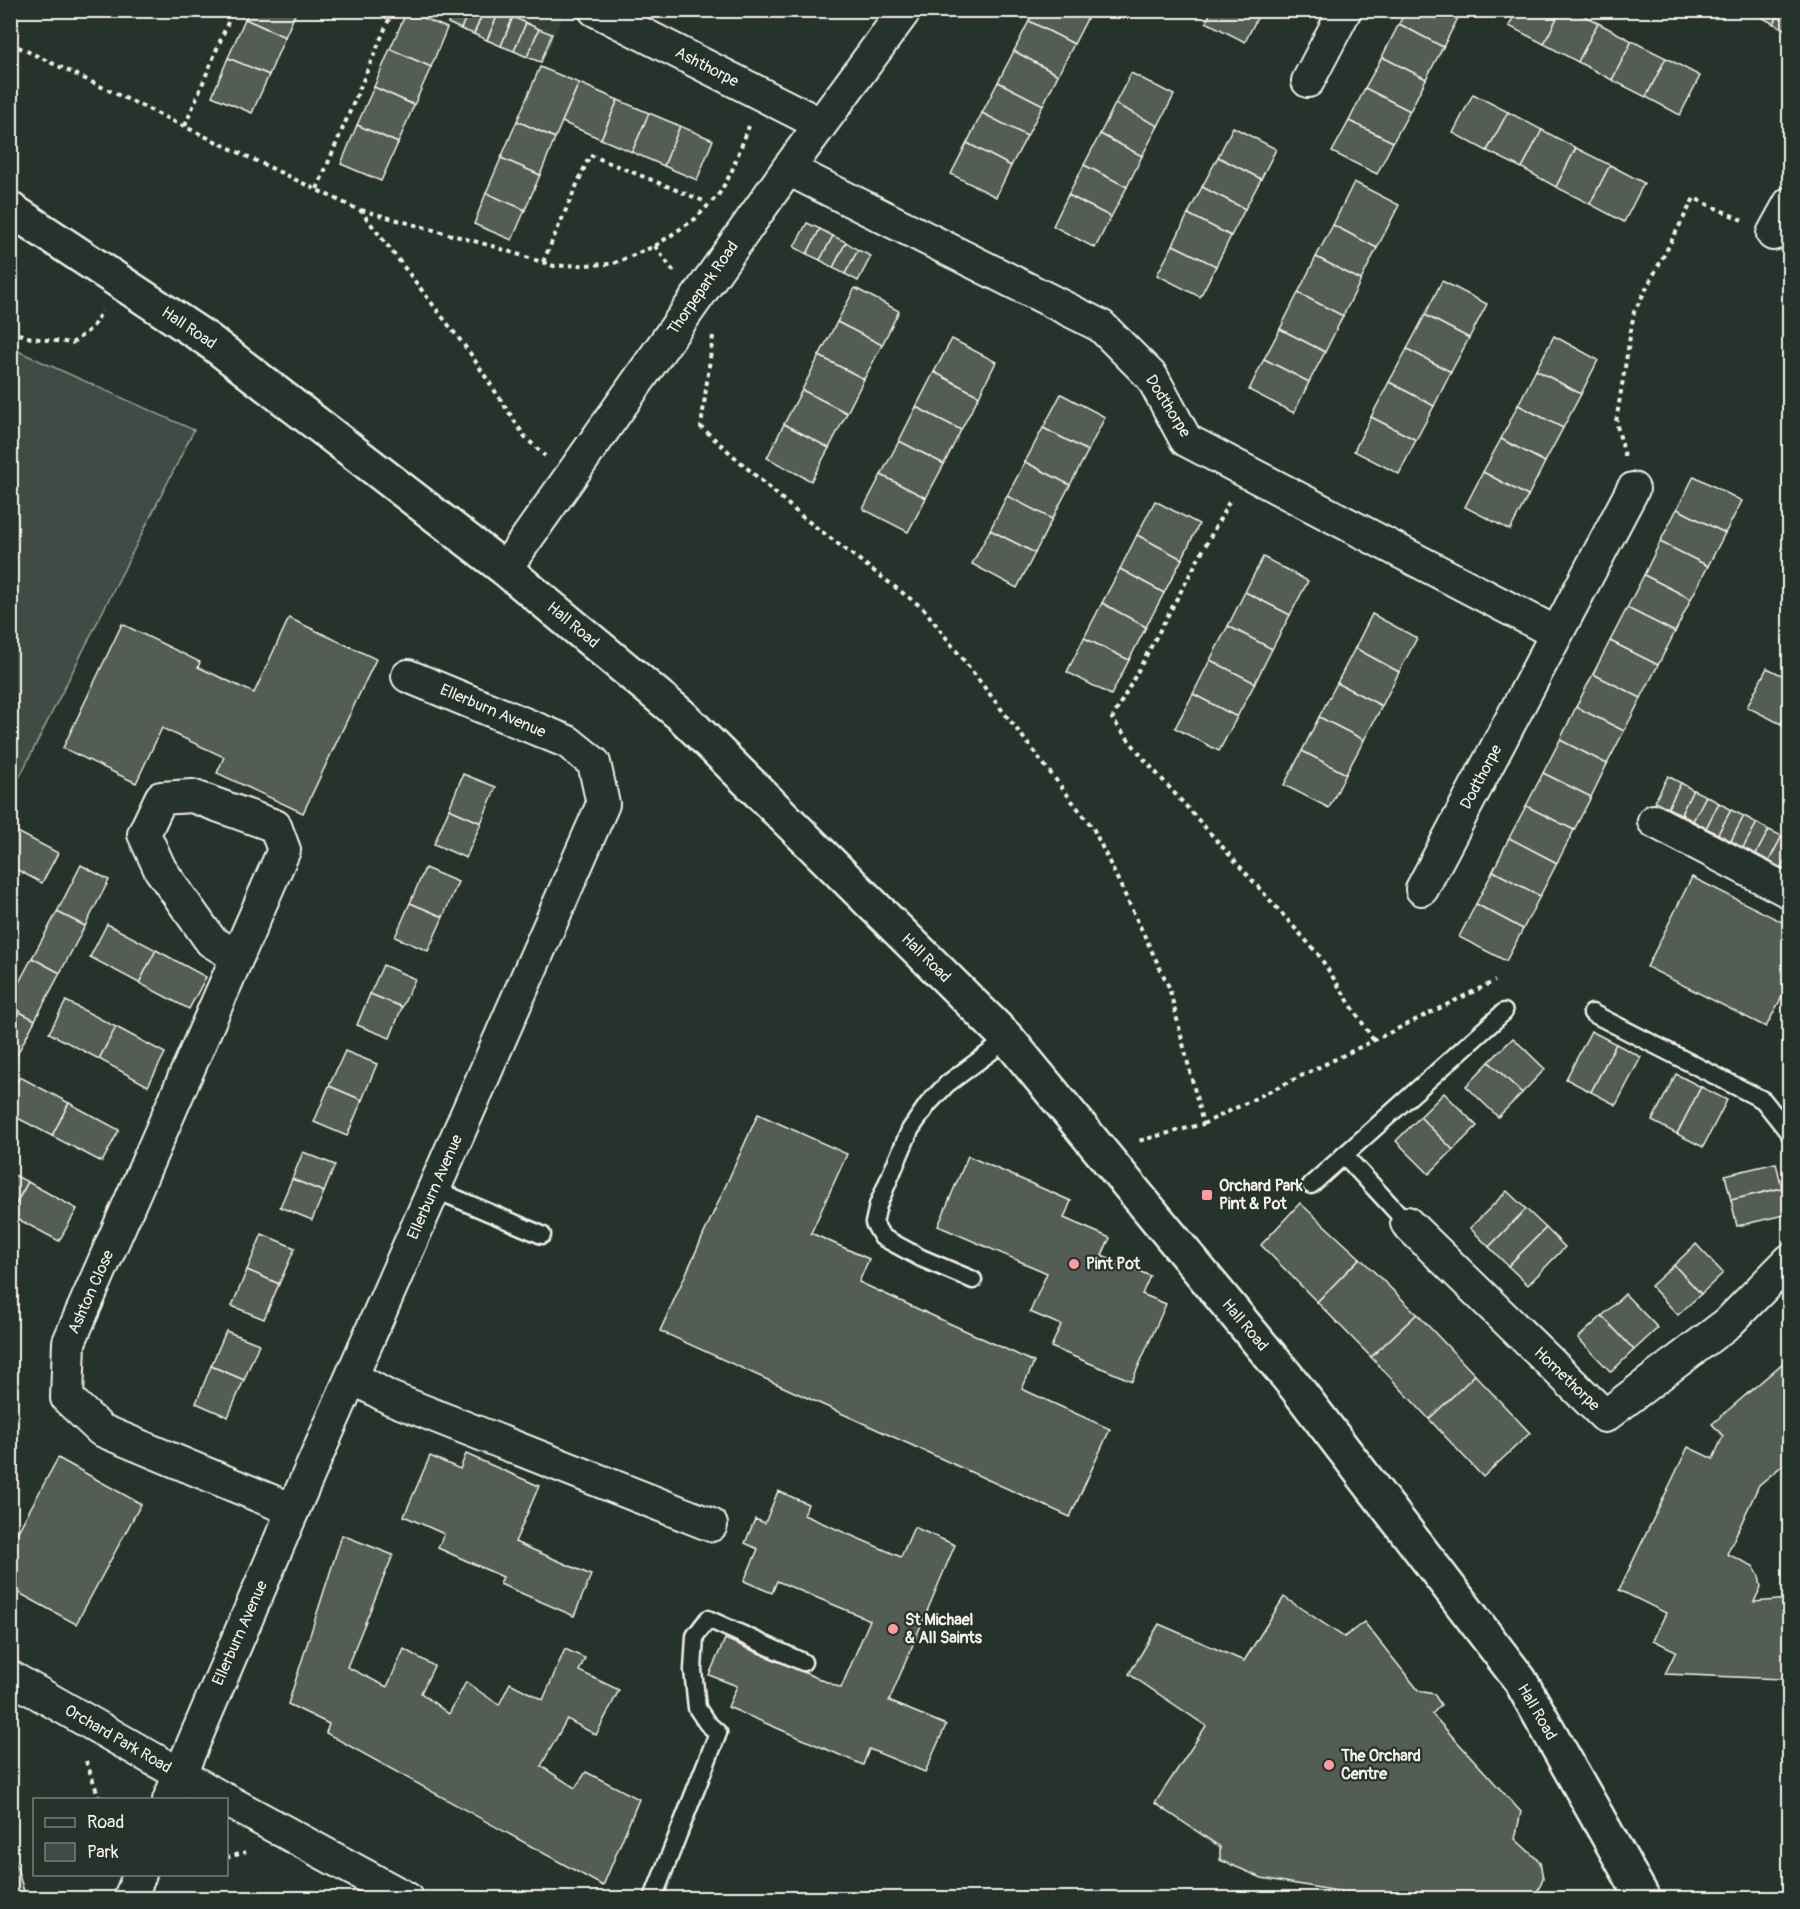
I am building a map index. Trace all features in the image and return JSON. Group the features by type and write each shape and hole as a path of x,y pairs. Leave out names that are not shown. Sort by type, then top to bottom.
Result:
{"street":[{"name":"Ashthorpe","path":"595,10 820,124"},
{"name":"Thorpepark Road","path":"505,568 820,124 905,10"},
{"path":"1308,81 1345,10"},
{"name":"Dodthorpe","path":"788,169 1101,326 1152,377 1186,440 1556,633"},
{"path":"1781,239 1790,202"},
{"name":"Hall Road","path":"10,209 208,340 505,568 681,715 1008,1039 1295,1386 1520,1680 1643,1899"},
{"name":"Dodthorpe","path":"1422,889 1633,489"},
{"name":"Ellerburn Avenue","path":"174,1787 603,804 594,763 568,742 408,676"},
{"name":"Ashton Close","path":"237,957 211,941 160,869 144,834 160,798 192,796 275,826 284,850 69,1342 66,1398 101,1430 293,1510"},
{"path":"1654,821 1790,892"},
{"name":"Homethorpe","path":"1407,1223 1605,1416 1728,1323 1790,1260"},
{"path":"352,1377 390,1398 711,1525"},
{"name":"Orchard Park Road","path":"10,1677 174,1787 218,1798"},
{"name":"Orchard Park Road","path":"228,1801 406,1899"},
{"path":"130,1899 140,1876"}],"lane":[{"path":"1311,1185 1504,1012"},
{"path":"1592,1013 1763,1100 1790,1134"},
{"path":"973,1280 921,1258 882,1237 874,1223 878,1205 910,1130 928,1104 947,1084 1008,1039"},
{"path":"1344,1155 1407,1223"},
{"path":"434,1189 542,1235"},
{"path":"652,1899 718,1733 707,1723 697,1708 693,1670 695,1636 708,1619 803,1662"}],"path":[{"path":"184,126 233,10"},
{"path":"317,189 393,10"},
{"path":"10,43 359,210 404,220 554,266 612,264 655,246 695,219 719,194 731,174 762,94"},
{"path":"543,263 590,155 706,202"},
{"path":"1633,489 1616,422 1634,312 1694,198 1781,239"},
{"path":"359,210 470,353 525,437 569,478"},
{"path":"10,331 31,338 72,343 92,328 120,282"},
{"path":"713,329 701,427 800,515 924,609 1093,828 1169,987 1203,1124"},
{"path":"1245,471 1112,719 1144,759 1318,954 1374,1041"},
{"path":"1100,1150 1203,1124 1496,981"},
{"path":"86,1760 99,1798"}],"shaded area":[{"path":"450,11 565,11 542,64 445,24"}],"green space":[{"path":"11,348 194,430 16,784 10,783"}],"building":[{"path":"249,10 297,10 285,37 245,19"},
{"path":"453,10 469,10 461,29 448,23"},
{"path":"469,10 484,10 474,34 461,29"},
{"path":"484,10 499,12 487,40 474,34"},
{"path":"1035,10 1084,10 1090,13 1074,44 1029,21"},
{"path":"1212,10 1261,10 1245,42 1206,22"},
{"path":"1406,10 1449,10 1459,16 1443,47 1399,24"},
{"path":"1517,10 1561,10 1544,44 1509,26"},
{"path":"1561,10 1574,10 1598,23 1578,62 1544,44"},
{"path":"1748,10 1781,10 1774,24"},
{"path":"1781,10 1790,10 1790,32 1774,24"},
{"path":"407,11 447,28 431,67 390,49"},
{"path":"499,12 513,17 501,46 487,40"},
{"path":"513,17 526,23 514,51 501,46"},
{"path":"245,19 285,37 269,75 228,58"},
{"path":"1029,21 1074,44 1058,75 1014,51"},
{"path":"526,23 539,29 527,57 514,51"},
{"path":"1598,23 1632,41 1612,80 1578,62"},
{"path":"1399,24 1443,47 1426,79 1382,57"},
{"path":"539,29 552,34 541,62 527,57"},
{"path":"1632,41 1666,58 1646,97 1612,80"},
{"path":"390,49 431,67 414,105 374,87"},
{"path":"1014,51 1058,75 1043,105 998,82"},
{"path":"1382,57 1426,79 1410,111 1365,88"},
{"path":"228,58 269,75 252,113 212,96"},
{"path":"1666,58 1700,76 1680,115 1646,97"},
{"path":"540,67 579,83 555,138 517,121"},
{"path":"1131,73 1174,95 1158,126 1115,104"},
{"path":"998,82 1043,105 1027,136 982,113"},
{"path":"579,83 618,100 601,139 562,122"},
{"path":"374,87 414,105 398,143 357,125"},
{"path":"1365,88 1410,111 1393,142 1349,121"},
{"path":"1473,94 1508,112 1487,151 1453,133"},
{"path":"618,100 649,113 632,152 601,139"},
{"path":"1115,104 1158,126 1142,156 1100,134"},
{"path":"1508,112 1542,130 1522,168 1487,151"},
{"path":"649,113 680,126 664,166 632,152"},
{"path":"982,113 1027,136 1011,166 967,143"},
{"path":"517,121 555,138 540,175 501,158"},
{"path":"1349,121 1393,142 1377,174 1332,152"},
{"path":"357,125 398,143 381,181 341,164"},
{"path":"680,126 713,140 697,180 664,166"},
{"path":"1233,127 1276,149 1261,179 1218,157"},
{"path":"1542,130 1576,148 1556,187 1522,168"},
{"path":"1100,134 1142,156 1127,187 1084,165"},
{"path":"967,143 1011,166 996,197 951,174"},
{"path":"1576,148 1610,165 1590,204 1556,187"},
{"path":"1218,157 1261,179 1245,209 1202,187"},
{"path":"501,158 540,175 525,210 486,193"},
{"path":"1084,165 1127,187 1111,217 1068,195"},
{"path":"1610,165 1644,183 1624,222 1590,204"},
{"path":"1354,182 1399,205 1377,248 1333,225"},
{"path":"1202,187 1245,209 1231,236 1188,214"},
{"path":"486,193 525,210 512,240 474,224"},
{"path":"1068,195 1111,217 1095,248 1053,226"},
{"path":"1188,214 1231,236 1216,266 1173,245"},
{"path":"807,223 820,229 807,254 794,247"},
{"path":"1333,225 1377,248 1361,280 1316,257"},
{"path":"820,229 833,236 820,260 807,254"},
{"path":"833,236 846,242 833,268 820,260"},
{"path":"846,242 858,250 845,274 833,268"},
{"path":"1173,245 1216,266 1200,297 1157,275"},
{"path":"858,250 871,256 858,281 845,274"},
{"path":"1316,257 1361,280 1343,316 1298,293"},
{"path":"1442,281 1487,304 1469,338 1425,315"},
{"path":"855,288 899,311 882,345 837,322"},
{"path":"1298,293 1343,316 1325,352 1280,329"},
{"path":"1425,315 1469,338 1451,372 1407,349"},
{"path":"837,322 882,345 864,379 819,356"},
{"path":"1280,329 1325,352 1309,382 1264,359"},
{"path":"1554,336 1598,360 1581,394 1536,370"},
{"path":"952,339 996,362 979,396 934,372"},
{"path":"1407,349 1451,372 1434,406 1389,382"},
{"path":"819,356 864,379 847,413 802,390"},
{"path":"1264,359 1309,382 1294,413 1249,390"},
{"path":"1536,370 1581,394 1563,428 1518,405"},
{"path":"934,372 979,396 961,430 916,407"},
{"path":"1389,382 1434,406 1416,440 1371,417"},
{"path":"802,390 847,413 829,448 784,424"},
{"path":"1061,394 1105,417 1088,451 1043,428"},
{"path":"1518,405 1563,428 1545,462 1501,439"},
{"path":"916,407 961,430 944,464 899,441"},
{"path":"1371,417 1416,440 1399,474 1354,451"},
{"path":"784,424 829,448 811,481 767,458"},
{"path":"1043,428 1088,451 1070,485 1025,462"},
{"path":"1501,439 1545,462 1528,496 1483,472"},
{"path":"899,441 944,464 926,498 881,475"},
{"path":"1025,462 1070,485 1052,519 1007,496"},
{"path":"1483,472 1528,496 1510,530 1465,507"},
{"path":"881,475 926,498 908,532 863,509"},
{"path":"1694,476 1742,501 1725,533 1677,509"},
{"path":"1007,496 1052,519 1035,553 990,530"},
{"path":"1155,501 1199,524 1182,559 1137,535"},
{"path":"1677,509 1725,533 1708,566 1660,542"},
{"path":"990,530 1035,553 1017,588 972,564"},
{"path":"1137,535 1182,559 1164,593 1120,569"},
{"path":"1660,542 1708,566 1691,599 1644,575"},
{"path":"1263,557 1308,581 1290,615 1245,592"},
{"path":"1120,569 1164,593 1146,627 1102,603"},
{"path":"1644,575 1691,599 1675,632 1627,608"},
{"path":"1245,592 1290,615 1272,649 1228,626"},
{"path":"1102,603 1146,627 1129,660 1084,638"},
{"path":"1627,608 1675,632 1658,665 1610,641"},
{"path":"1372,614 1417,638 1399,672 1355,648"},
{"path":"289,618 376,659 303,813 217,773 224,757 162,728 136,783 63,748 122,624 200,662 198,667 254,693"},
{"path":"1228,626 1272,649 1255,683 1210,660"},
{"path":"1084,638 1129,660 1111,695 1067,672"},
{"path":"1610,641 1658,665 1641,698 1593,674"},
{"path":"1355,648 1399,672 1382,706 1337,683"},
{"path":"1210,660 1255,683 1237,717 1193,694"},
{"path":"1767,668 1790,679 1790,708 1781,724 1747,707"},
{"path":"1593,674 1641,698 1624,731 1576,707"},
{"path":"1337,683 1382,706 1364,740 1319,717"},
{"path":"1193,694 1237,717 1219,751 1175,728"},
{"path":"1576,707 1624,731 1607,764 1560,740"},
{"path":"1790,708 1790,729 1781,724"},
{"path":"1319,717 1364,740 1346,774 1302,751"},
{"path":"1560,740 1607,764 1591,797 1543,773"},
{"path":"1302,751 1346,774 1329,808 1284,785"},
{"path":"1543,773 1591,797 1574,830 1526,806"},
{"path":"463,774 496,787 481,823 449,809"},
{"path":"1668,776 1681,783 1668,808 1655,801"},
{"path":"1681,783 1693,790 1681,814 1668,808"},
{"path":"1693,790 1706,796 1693,821 1681,814"},
{"path":"1706,796 1719,803 1706,828 1693,821"},
{"path":"1719,803 1731,810 1718,834 1706,828"},
{"path":"1526,806 1574,830 1557,863 1509,838"},
{"path":"449,809 481,823 466,858 434,844"},
{"path":"1731,810 1744,816 1731,841 1718,834"},
{"path":"1744,816 1757,823 1743,848 1731,841"},
{"path":"1757,823 1769,830 1756,854 1743,848"},
{"path":"10,828 58,853 42,883 10,866"},
{"path":"1769,830 1782,836 1769,861 1756,854"},
{"path":"1782,836 1790,840 1790,852 1781,868 1769,861"},
{"path":"1509,838 1557,863 1540,896 1493,871"},
{"path":"1790,852 1790,872 1781,868"},
{"path":"81,865 109,880 85,926 57,912"},
{"path":"425,868 458,882 443,917 410,903"},
{"path":"1493,871 1540,896 1523,929 1476,904"},
{"path":"1692,877 1790,926 1790,981 1766,1027 1647,967"},
{"path":"410,903 443,917 428,951 395,937"},
{"path":"1476,904 1523,929 1506,961 1459,937"},
{"path":"57,912 85,926 60,973 32,958"},
{"path":"107,924 156,950 139,983 90,957"},
{"path":"10,926 18,930 10,943"},
{"path":"156,950 206,977 189,1009 139,983"},
{"path":"32,958 60,973 35,1020 10,1007 10,999"},
{"path":"383,965 415,979 402,1007 370,994"},
{"path":"370,994 402,1007 390,1038 357,1025"},
{"path":"66,1001 116,1027 99,1059 49,1033"},
{"path":"10,1007 35,1020 11,1066 10,1066"},
{"path":"116,1027 165,1053 148,1086 99,1059"},
{"path":"1591,1031 1616,1044 1591,1092 1566,1079"},
{"path":"1513,1038 1545,1069 1522,1093 1489,1062"},
{"path":"1616,1044 1641,1057 1616,1105 1591,1092"},
{"path":"345,1051 377,1064 362,1100 329,1086"},
{"path":"1489,1062 1522,1093 1498,1117 1466,1086"},
{"path":"1676,1074 1701,1087 1677,1134 1652,1121"},
{"path":"20,1077 69,1103 52,1136 10,1114 10,1095"},
{"path":"329,1086 362,1100 347,1136 314,1122"},
{"path":"1701,1087 1727,1100 1703,1147 1677,1134"},
{"path":"1444,1093 1477,1126 1453,1150 1420,1117"},
{"path":"69,1103 119,1130 102,1162 52,1136"},
{"path":"758,1114 847,1154 811,1233 869,1259 859,1282 1034,1362 1022,1389 1110,1429 1070,1517 660,1331"},
{"path":"1420,1117 1453,1150 1429,1174 1396,1141"},
{"path":"303,1152 335,1165 324,1192 292,1179"},
{"name":"Pint Pot","path":"968,1156 1071,1201 1064,1218 1110,1238 1102,1255 1150,1276 1142,1294 1166,1304 1132,1381 1051,1347 1061,1325 1030,1312 1047,1273 938,1226"},
{"path":"1776,1163 1782,1188 1731,1200 1725,1175"},
{"path":"10,1173 28,1182 10,1214"},
{"path":"292,1179 324,1192 312,1220 280,1207"},
{"path":"28,1182 77,1209 59,1241 10,1215"},
{"path":"1782,1188 1788,1214 1737,1226 1731,1200"},
{"path":"1507,1191 1526,1209 1489,1247 1470,1228"},
{"path":"1300,1203 1360,1258 1317,1302 1261,1245"},
{"path":"1526,1209 1546,1228 1508,1266 1489,1247"},
{"path":"1546,1228 1565,1247 1528,1285 1508,1266"},
{"path":"262,1234 295,1248 279,1284 247,1270"},
{"path":"1696,1244 1723,1273 1701,1294 1674,1265"},
{"path":"1360,1258 1417,1314 1371,1357 1317,1302"},
{"path":"1674,1265 1701,1294 1678,1315 1651,1286"},
{"path":"247,1270 279,1284 264,1319 232,1306"},
{"path":"1625,1294 1658,1328 1634,1350 1602,1316"},
{"path":"1417,1314 1475,1375 1429,1419 1371,1357"},
{"path":"1602,1316 1634,1350 1611,1372 1578,1338"},
{"path":"226,1331 259,1344 244,1380 211,1366"},
{"path":"1790,1357 1790,1459 1759,1485 1727,1554 1753,1566 1759,1576 1761,1587 1754,1602 1790,1599 1790,1676 1782,1679 1665,1674 1676,1651 1653,1640 1666,1613 1619,1590 1688,1447 1713,1459 1723,1436 1712,1424"},
{"path":"211,1366 244,1380 228,1417 196,1403"},
{"path":"1475,1375 1530,1433 1483,1477 1429,1419"},
{"path":"466,1454 539,1486 515,1542 591,1575 574,1616 500,1584 503,1577 438,1548 444,1534 404,1516 430,1456 460,1469"},
{"path":"58,1458 141,1504 76,1624 10,1588 10,1546"},
{"name":"St Michael & All Saints","path":"778,1491 808,1504 804,1515 901,1557 914,1527 955,1545 889,1701 946,1725 925,1772 869,1749 863,1765 728,1707 737,1686 709,1675 725,1639 841,1688 870,1620 777,1581 772,1593 744,1581 758,1549 745,1543 755,1519 765,1523"},
{"path":"342,1535 393,1555 347,1667 387,1687 404,1649 434,1666 421,1693 449,1714 466,1682 499,1705 510,1683 543,1700 565,1649 585,1658 579,1671 619,1690 596,1735 567,1719 541,1766 575,1788 586,1772 639,1799 603,1886 326,1733 329,1724 288,1704"},
{"name":"The Orchard Centre","path":"1284,1597 1344,1637 1364,1622 1419,1691 1434,1694 1441,1705 1432,1714 1521,1812 1515,1839 1540,1862 1543,1878 1535,1898 1358,1898 1355,1894 1262,1878 1220,1860 1220,1847 1155,1803 1206,1726 1129,1674 1159,1624 1244,1661"},
{"path":"14,1859 24,1891 10,1896 10,1860"}],"place":[{"name":"Orchard Park Pint & Pot","path":"1207,1195"},
{"name":"Pint Pot","path":"1074,1264"},
{"name":"St Michael & All Saints","path":"893,1629"},
{"name":"The Orchard Centre","path":"1329,1765"}]}
